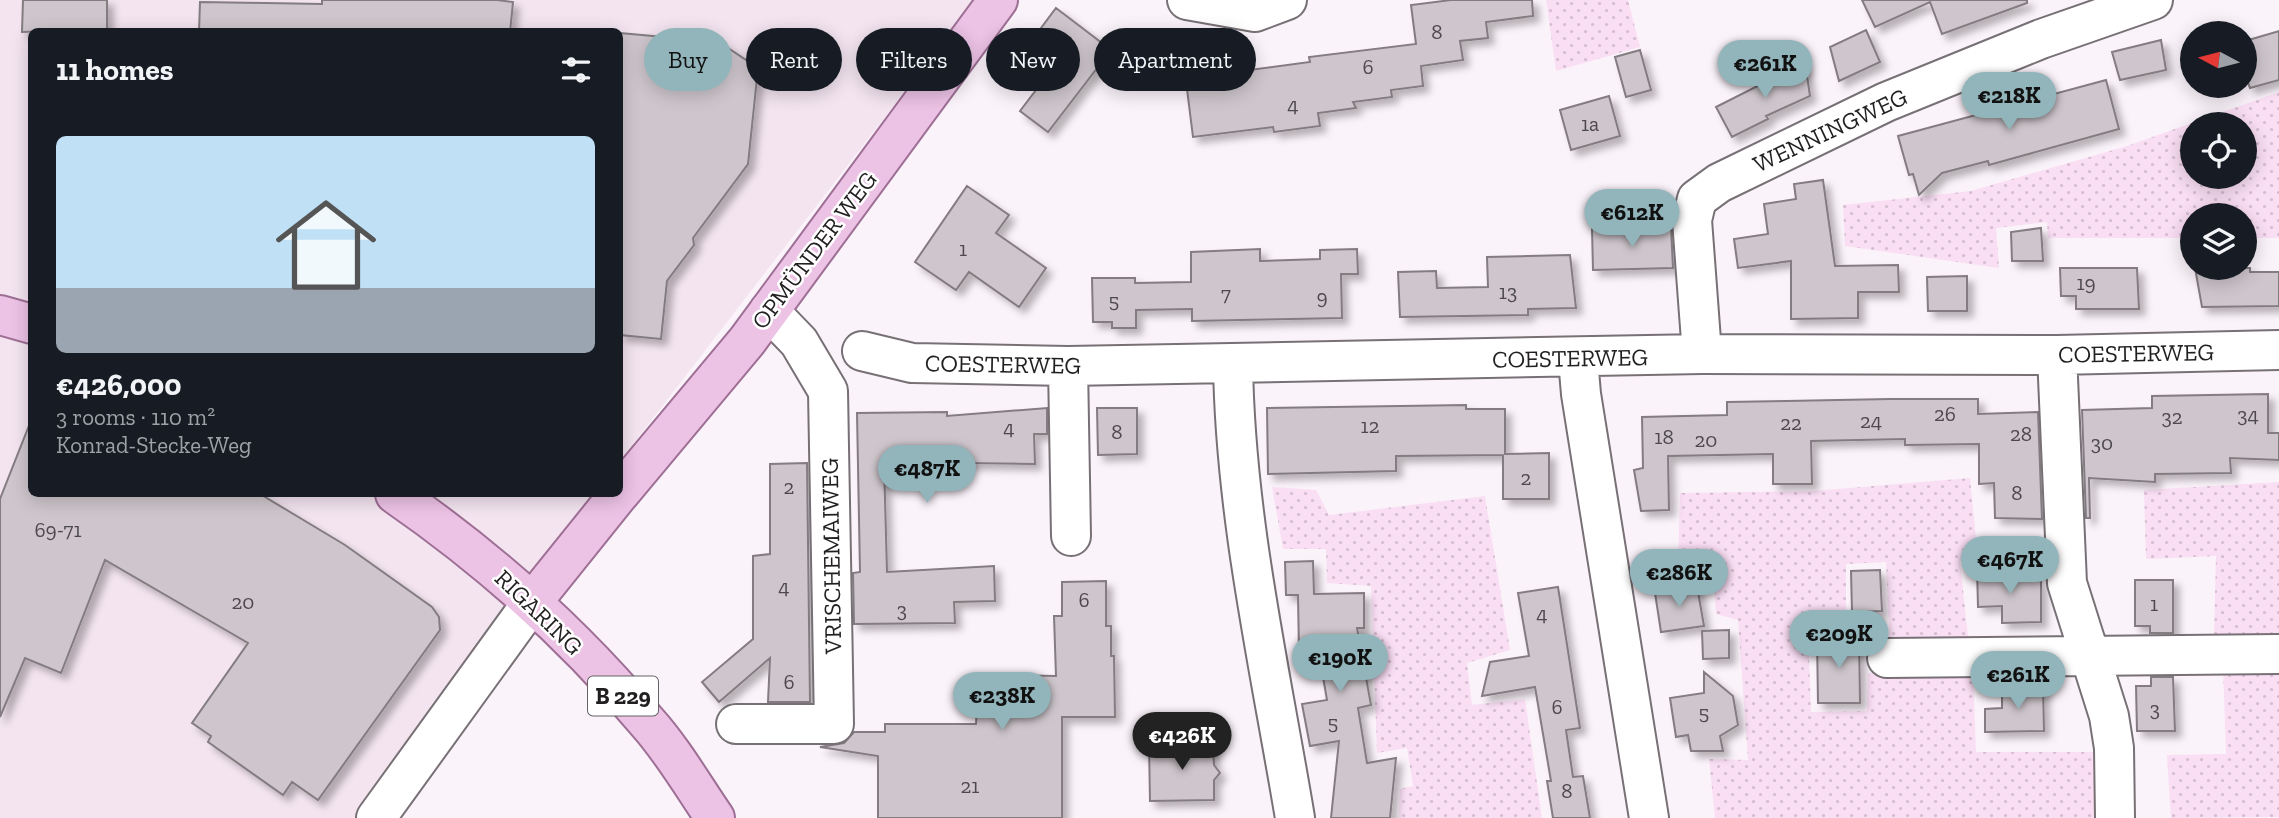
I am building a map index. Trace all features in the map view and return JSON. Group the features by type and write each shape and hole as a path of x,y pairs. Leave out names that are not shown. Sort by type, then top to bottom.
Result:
{"main road":[{"name":"OPMÜNDER WEG","path":"623,488 769,311 998,0"},
{"path":"0,315 28,323"},
{"name":"RIGARING","path":"399,497 460,539 533,601 649,723 715,818"},
{"name":"OPMÜNDER WEG","path":"533,601 616,497"}],"street":[{"path":"1186,0 1255,12 1287,0"},
{"name":"WENNINGWEG","path":"1702,354 1692,220 1697,199 1718,183 1886,102 2041,39 2153,0"},
{"name":"VRISCHEMAIWEG","path":"736,724 834,724 828,391 799,342 769,311"},
{"name":"COESTERWEG","path":"862,351 912,363 1068,366 1578,359 1702,354 2057,355 2279,350"},
{"path":"2057,355 2067,583 2111,726 2115,818"},
{"path":"1578,359 1581,394 1648,818"},
{"path":"1233,363 1234,411 1243,506 1295,818"},
{"path":"1068,366 1071,536"},
{"name":"OPMÜNDER WEG","path":"376,818 533,601"},
{"path":"1887,658 2279,654"}],"shaded area":[{"path":"0,0 975,0 953,28 856,28 856,91 905,91 623,457 623,28 28,28 28,497 592,497 467,657 355,818 0,818"},
{"path":"1546,0 1628,0 1640,47 1556,71"},
{"path":"2279,92 2279,238 2257,238 2257,203 2180,203 2180,238 2048,238 2047,222 1996,228 1999,268 1845,246 1843,205 1971,191 2127,146 2180,127 2180,189 2257,189 2257,112 2223,112"},
{"path":"1970,478 1978,559 1960,561 1969,647 1890,647 1886,562 1846,564 1846,626 1808,628 1811,712 1867,711 1868,673 1973,673 1976,752 2095,752 2096,818 1715,818 1709,759 1748,760 1738,620 1716,614 1712,565 1678,569 1680,493 1813,491"},
{"path":"2279,482 2279,636 2214,635 2216,556 2146,559 2144,490"},
{"path":"1272,487 1316,490 1329,515 1485,496 1510,650 1467,663 1472,705 1525,699 1542,818 1399,818 1400,789 1413,786 1407,748 1377,753 1371,586 1327,583 1326,549 1283,549"},
{"path":"2223,667 2279,667 2279,817 2171,818 2167,755 2226,754"}],"building":[{"path":"23,0 107,0 107,28 28,28 28,32 22,32"},
{"path":"322,0 513,2 510,28 199,28 200,2 322,4"},
{"path":"1451,0 1532,0 1533,16 1486,22 1488,38 1460,41 1463,60 1421,66 1423,86 1391,90 1392,97 1353,102 1356,108 1318,113 1320,126 1274,132 1273,127 1193,137 1187,91 1256,91 1256,69 1310,62 1309,57 1416,44 1411,5"},
{"path":"1862,0 2027,0 2027,3 1942,34 1930,2 1875,27"},
{"path":"1056,8 1094,37 1094,72 1080,90 1080,28 1041,28"},
{"path":"1866,30 1880,62 1839,81 1830,47"},
{"path":"2279,31 2279,80 2258,86 2258,37"},
{"path":"623,33 644,35 644,91 732,91 732,51 746,60 746,91 756,91 748,164 693,238 694,245 667,281 661,339 623,335"},
{"path":"2161,40 2166,70 2120,80 2112,52"},
{"path":"1640,50 1651,90 1626,97 1615,57"},
{"path":"1805,62 1810,96 1766,116 1768,119 1732,137 1716,107"},
{"path":"2106,80 2119,129 1989,165 1988,161 1942,173 1919,195 1913,174 1909,175 1898,136"},
{"path":"1035,91 1080,91 1048,132 1020,111"},
{"path":"1609,96 1620,136 1571,150 1560,110"},
{"path":"1823,180 1835,266 1898,265 1899,292 1858,292 1858,318 1791,319 1791,261 1738,268 1734,239 1768,234 1764,204 1796,199 1794,184"},
{"path":"967,186 1009,215 996,233 1046,268 1019,307 969,272 956,290 915,262"},
{"path":"1671,227 1673,268 1593,270 1592,229"},
{"path":"2041,228 2043,261 2012,261 2011,232"},
{"path":"1260,249 1260,261 1320,259 1320,250 1357,249 1358,274 1341,274 1342,318 1192,321 1192,309 1136,310 1136,328 1112,328 1112,322 1093,322 1092,278 1135,278 1135,283 1191,282 1191,252"},
{"path":"1570,255 1576,308 1528,309 1528,315 1400,317 1398,272 1436,271 1437,288 1488,287 1487,257"},
{"path":"2060,268 2137,268 2139,309 2076,309 2076,296 2061,296"},
{"path":"2257,272 2279,272 2279,306 2202,307 2197,280 2257,280"},
{"path":"1967,276 1967,311 1928,311 1927,277"},
{"path":"2268,394 2268,433 2279,433 2279,460 2230,458 2231,473 2155,474 2155,482 2089,478 2090,518 2086,518 2082,410 2152,408 2152,396"},
{"path":"1978,399 1978,414 2038,412 2042,519 1995,518 1994,483 1979,484 1979,444 1905,445 1905,439 1811,441 1812,484 1773,484 1773,454 1668,456 1669,510 1641,511 1634,470 1643,468 1642,417 1727,415 1727,402"},
{"path":"1466,405 1466,409 1505,409 1505,454 1549,453 1549,499 1503,499 1503,455 1396,456 1396,471 1268,474 1267,408"},
{"path":"1047,408 1047,434 1034,434 1035,464 884,462 887,572 994,566 995,601 954,602 955,623 854,624 853,573 860,572 857,413 947,412 947,416"},
{"path":"1097,408 1137,408 1137,454 1098,455"},
{"path":"28,428 28,497 265,497 345,545 432,607 439,617 440,630 318,800 292,782 283,795 208,742 211,736 192,723 248,643 105,560 61,673 25,658 0,717 0,499"},
{"path":"807,463 810,702 768,702 770,658 719,702 702,682 753,639 753,556 770,554 770,464"},
{"path":"1313,561 1314,594 1364,593 1364,628 1357,628 1371,705 1358,708 1367,763 1396,758 1390,818 1331,818 1339,741 1310,746 1302,704 1327,700 1319,654 1299,654 1298,595 1286,595 1285,562"},
{"path":"2000,567 2001,581 2041,580 2041,622 2002,623 2002,606 1978,607 1977,568"},
{"path":"1880,570 1882,611 1852,612 1851,571"},
{"path":"2135,580 2173,580 2173,633 2150,633 2150,626 2135,626"},
{"path":"1106,581 1106,626 1111,626 1111,656 1114,656 1115,717 1062,717 1062,818 878,818 878,756 820,747 844,743 854,732 885,732 885,724 976,724 977,705 981,705 982,698 1004,698 1005,675 1056,676 1054,616 1062,616 1062,582"},
{"path":"1697,586 1704,626 1661,632 1655,593"},
{"path":"1558,587 1580,728 1566,730 1573,777 1583,776 1590,818 1553,818 1547,781 1551,781 1535,687 1482,696 1490,662 1529,656 1518,593"},
{"path":"1729,630 1729,658 1703,659 1702,631"},
{"path":"1859,636 1860,703 1818,703 1817,637"},
{"path":"1704,672 1733,696 1738,725 1720,736 1723,751 1691,751 1688,735 1676,737 1670,698 1704,693"},
{"path":"2151,677 2173,677 2175,731 2137,731 2136,686 2151,686"},
{"path":"2043,687 2044,731 1985,732 1985,709 2002,708 2002,688"},
{"path":"1149,744 1213,744 1214,765 1220,773 1214,780 1214,800 1150,801"}]}
